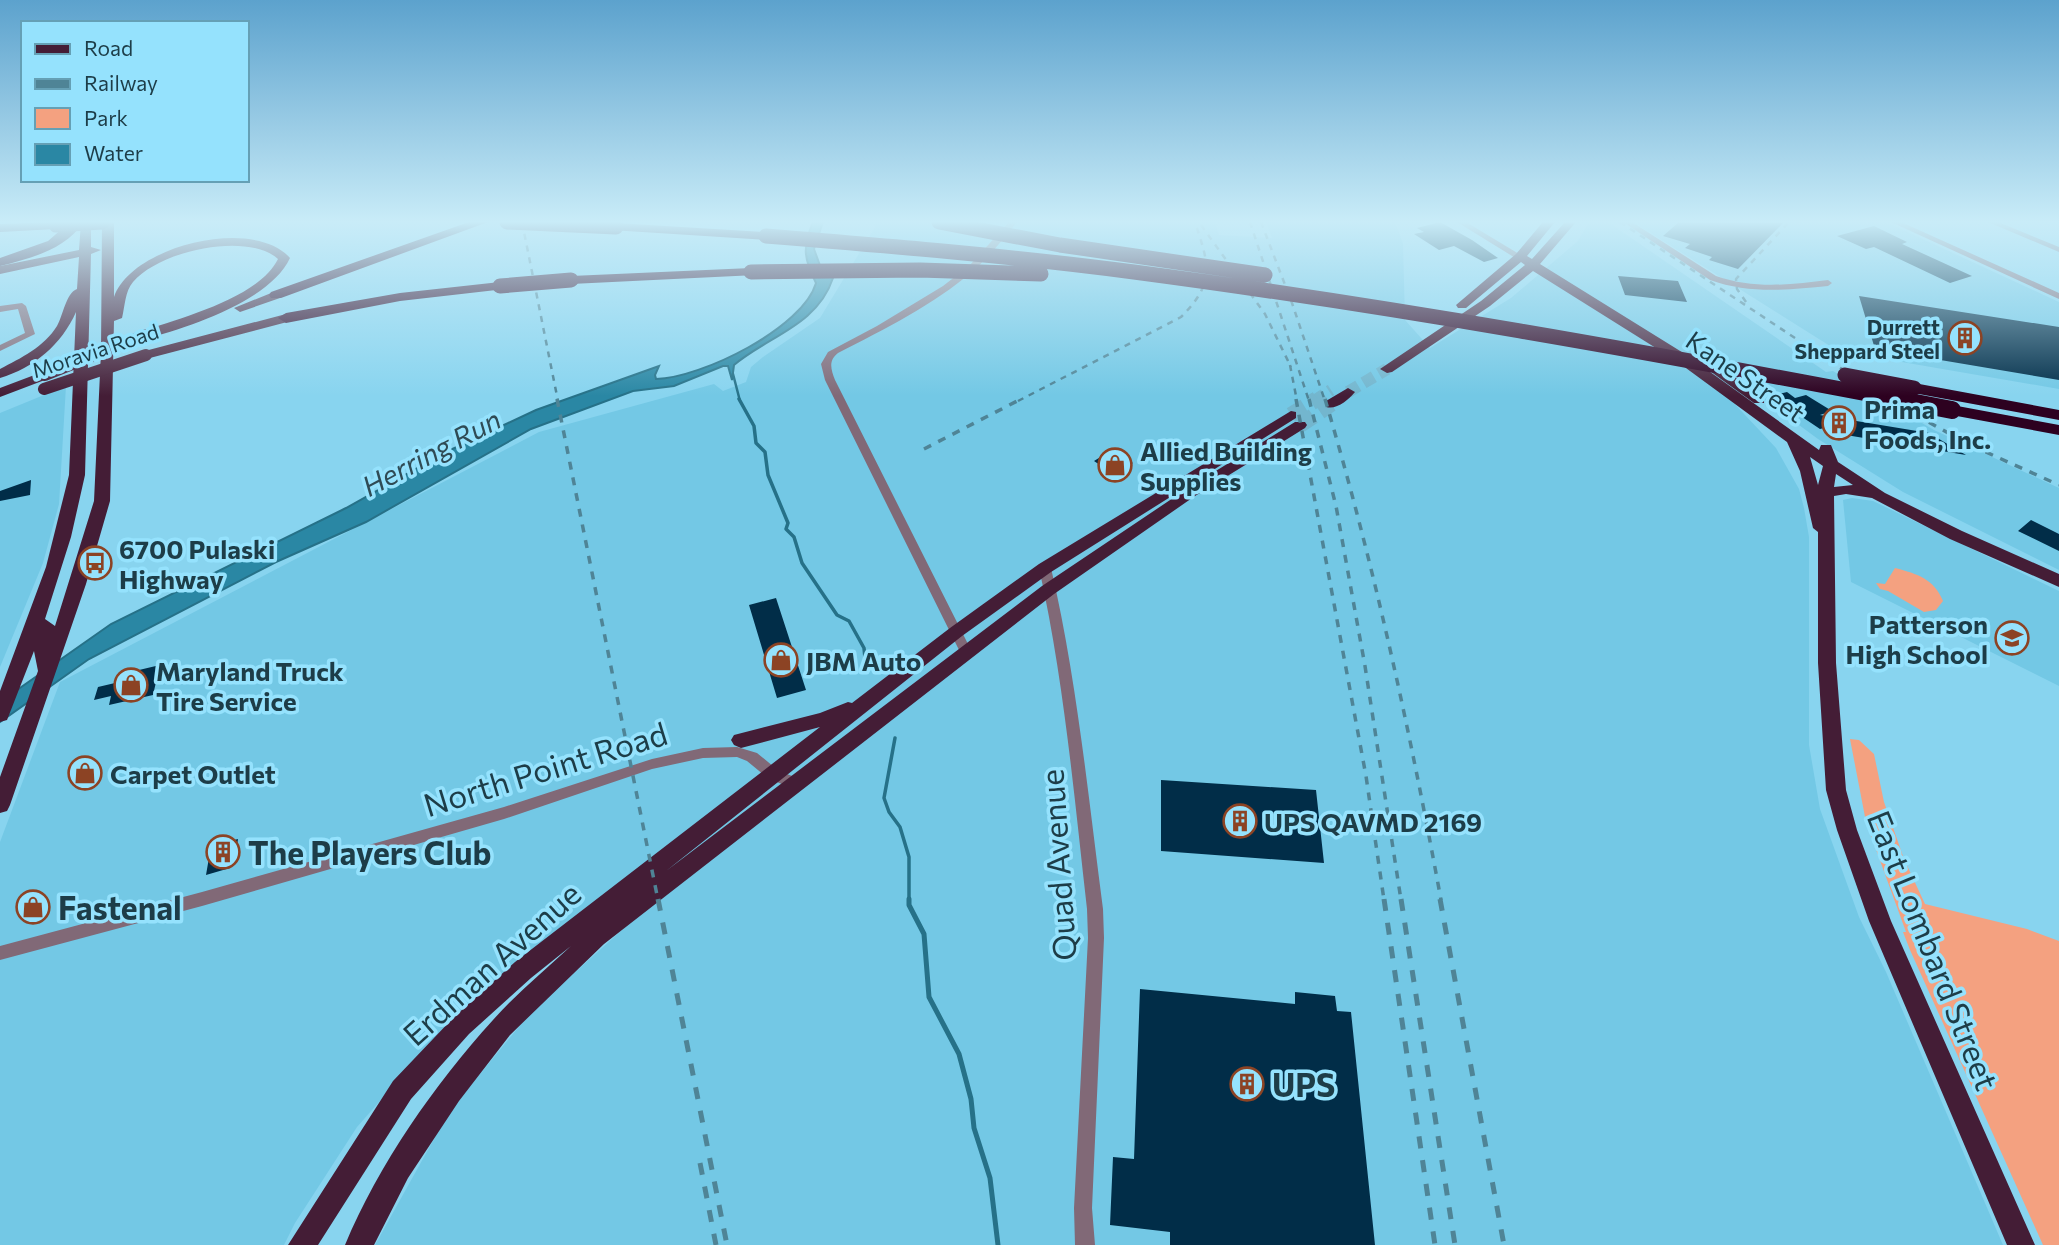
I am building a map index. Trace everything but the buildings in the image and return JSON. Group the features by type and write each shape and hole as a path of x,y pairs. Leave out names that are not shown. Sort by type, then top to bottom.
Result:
{"highway":[{"path":"276,295 318,280"},
{"path":"286,318 400,297 570,280"},
{"path":"1128,280 1333,300"},
{"path":"1182,280 1333,300 1586,341 2059,430"},
{"path":"1276,280 1396,296"},
{"path":"1291,280 1572,325 2059,415"}],"main road":[{"path":"0,374 34,356 60,335 71,315 82,280"},
{"path":"0,715 64,541 77,475 84,280"},
{"path":"0,805 36,704 48,659 88,556 102,501 108,280"},
{"path":"108,352 123,287 129,280"},
{"path":"146,344 261,287 269,280"},
{"path":"1492,280 1385,363 1480,307 1514,280"},
{"name":"Kane Street","path":"1559,280 1680,357 1831,465 1880,496 1956,535 2059,582"},
{"name":"Kane Street","path":"1562,280 1725,374 1826,448 1898,493 2059,573"},
{"path":"146,344 276,295"},
{"path":"1466,302 1480,307"},
{"name":"Moravia Road","path":"0,404 44,381 146,344 286,318"},
{"path":"0,393 44,381"},
{"path":"1331,397 1347,386"},
{"path":"785,779 966,652 1143,516 1295,420"},
{"name":"East Lombard Street","path":"1785,432 1801,450 1813,503 1827,544"},
{"name":"East Lombard Street","path":"1826,448 1831,465 1826,481 1827,663 1836,790 1847,830 1880,921 2021,1245"},
{"path":"1808,478 1812,467 1855,467"},
{"path":"1826,493 1846,489 1880,496"},
{"path":"785,779 881,690 956,632 1045,568 1143,516"},
{"path":"35,622 46,626 48,659"},
{"path":"741,740 824,719 881,690"},
{"name":"Erdman Avenue","path":"302,1245 402,1090 461,1026 523,970 785,779"},
{"name":"Erdman Avenue","path":"359,1245 379,1205 423,1131 502,1027 596,937 785,779"}],"street":[{"path":"955,280 926,302 835,351 827,357 825,364 830,380 966,652"},
{"path":"1718,280 1726,284 1781,288 1828,283"},
{"path":"2024,280 2059,296"},
{"path":"0,348 30,334 21,306 2,308"},
{"name":"Quad Avenue","path":"1045,568 1058,626 1073,726 1095,909 1096,938 1083,1208 1085,1245"},
{"name":"North Point Road","path":"0,953 504,813 629,771 702,753 741,740"},
{"name":"North Point Road","path":"702,753 737,751 752,757 785,779"}],"shaded area":[{"path":"843,280 1404,280 1405,320 1430,348 1511,298 1532,280 1692,280 1826,372 1833,371 1934,430 2059,488 2059,570 1903,492 1818,439 1757,394 1730,399 1776,448 1799,489 1804,508 1809,537 1809,745 1820,809 1859,917 1886,972 2003,1245 375,1245 449,1112 531,1012 633,920 626,878 446,1026 357,1127 295,1223 284,1245 0,1245 0,842 60,682 539,432 714,384 723,391 746,382 751,367 820,318"},
{"path":"1725,280 2012,280 2059,302 2059,389 1838,351"},
{"path":"66,386 59,504 43,563 0,667 0,413"},
{"name":"Patterson High School","path":"1852,498 1873,501 2059,591 2059,686 1851,582 1843,500"}],"green space":[{"path":"1895,568 1918,575 1935,587 1943,601 1936,610 1924,612 1880,589 1876,583 1885,584"},
{"path":"1850,739 1859,740 1874,754 1884,802 1904,859 1925,904 2027,929 2059,941 2059,1245 2043,1245 1910,950 1866,822"}],"water":[{"name":"Herring Run","path":"815,280 832,280 816,308 790,329 734,365 732,380 728,366 723,366 674,386 633,391 531,429 366,522 276,562 89,659 0,722 0,702 111,624 346,508 446,452 536,410 659,366 656,379 698,370 748,348 792,317 807,300 816,283"}],"waterway":[{"path":"733,374 740,401"},
{"path":"740,401 754,426 756,443 765,452 768,475 788,523 786,529 794,537 802,563 837,615 849,621 864,648 866,668"},
{"path":"895,738 884,798 889,812 900,827 909,857 909,905 924,934 929,997 959,1054 971,1099 974,1128 990,1178 998,1245"}],"tunnel":[{"path":"1348,392 1387,369"},
{"path":"1314,401 1331,390"},
{"path":"1291,415 1317,399"},
{"path":"1300,425 1331,404"}],"railway":[{"path":"534,280 558,401"},
{"path":"1018,401 1181,317 1200,293 1205,280"},
{"path":"1241,280 1265,314 1291,367"},
{"path":"1269,280 1309,401"},
{"path":"1283,280 1325,401"},
{"path":"1708,280 1890,401"},
{"path":"1736,280 1737,289 1746,302"},
{"path":"1290,365 1297,401"},
{"path":"557,399 658,900"},
{"path":"924,449 1021,399"},
{"path":"1296,399 1366,776 1384,900"},
{"path":"1309,399 1336,506 1365,666 1401,900"},
{"path":"1325,399 1390,648 1441,900"},
{"path":"1887,399 1968,444 2059,485"},
{"path":"658,899 727,1245"},
{"path":"1384,899 1435,1245"},
{"path":"1401,899 1455,1245"},
{"path":"1440,899 1504,1245"},
{"path":"700,1163 716,1245"}],"place":[{"name":"Durrett Sheppard Steel","path":"1965,338"},
{"name":"Prima Foods, Inc.","path":"1839,423"},
{"name":"Allied Building Supplies","path":"1115,465"},
{"name":"6700 Pulaski Highway","path":"95,563"},
{"name":"Patterson High School","path":"2012,638"},
{"name":"JBM Auto","path":"781,660"},
{"name":"Maryland Truck Tire Service","path":"131,685"},
{"name":"Carpet Outlet","path":"85,773"},
{"name":"UPS QAVMD 2169","path":"1240,821"},
{"name":"The Players Club","path":"223,852"},
{"name":"Fastenal","path":"33,907"},
{"name":"UPS","path":"1247,1084"}]}
